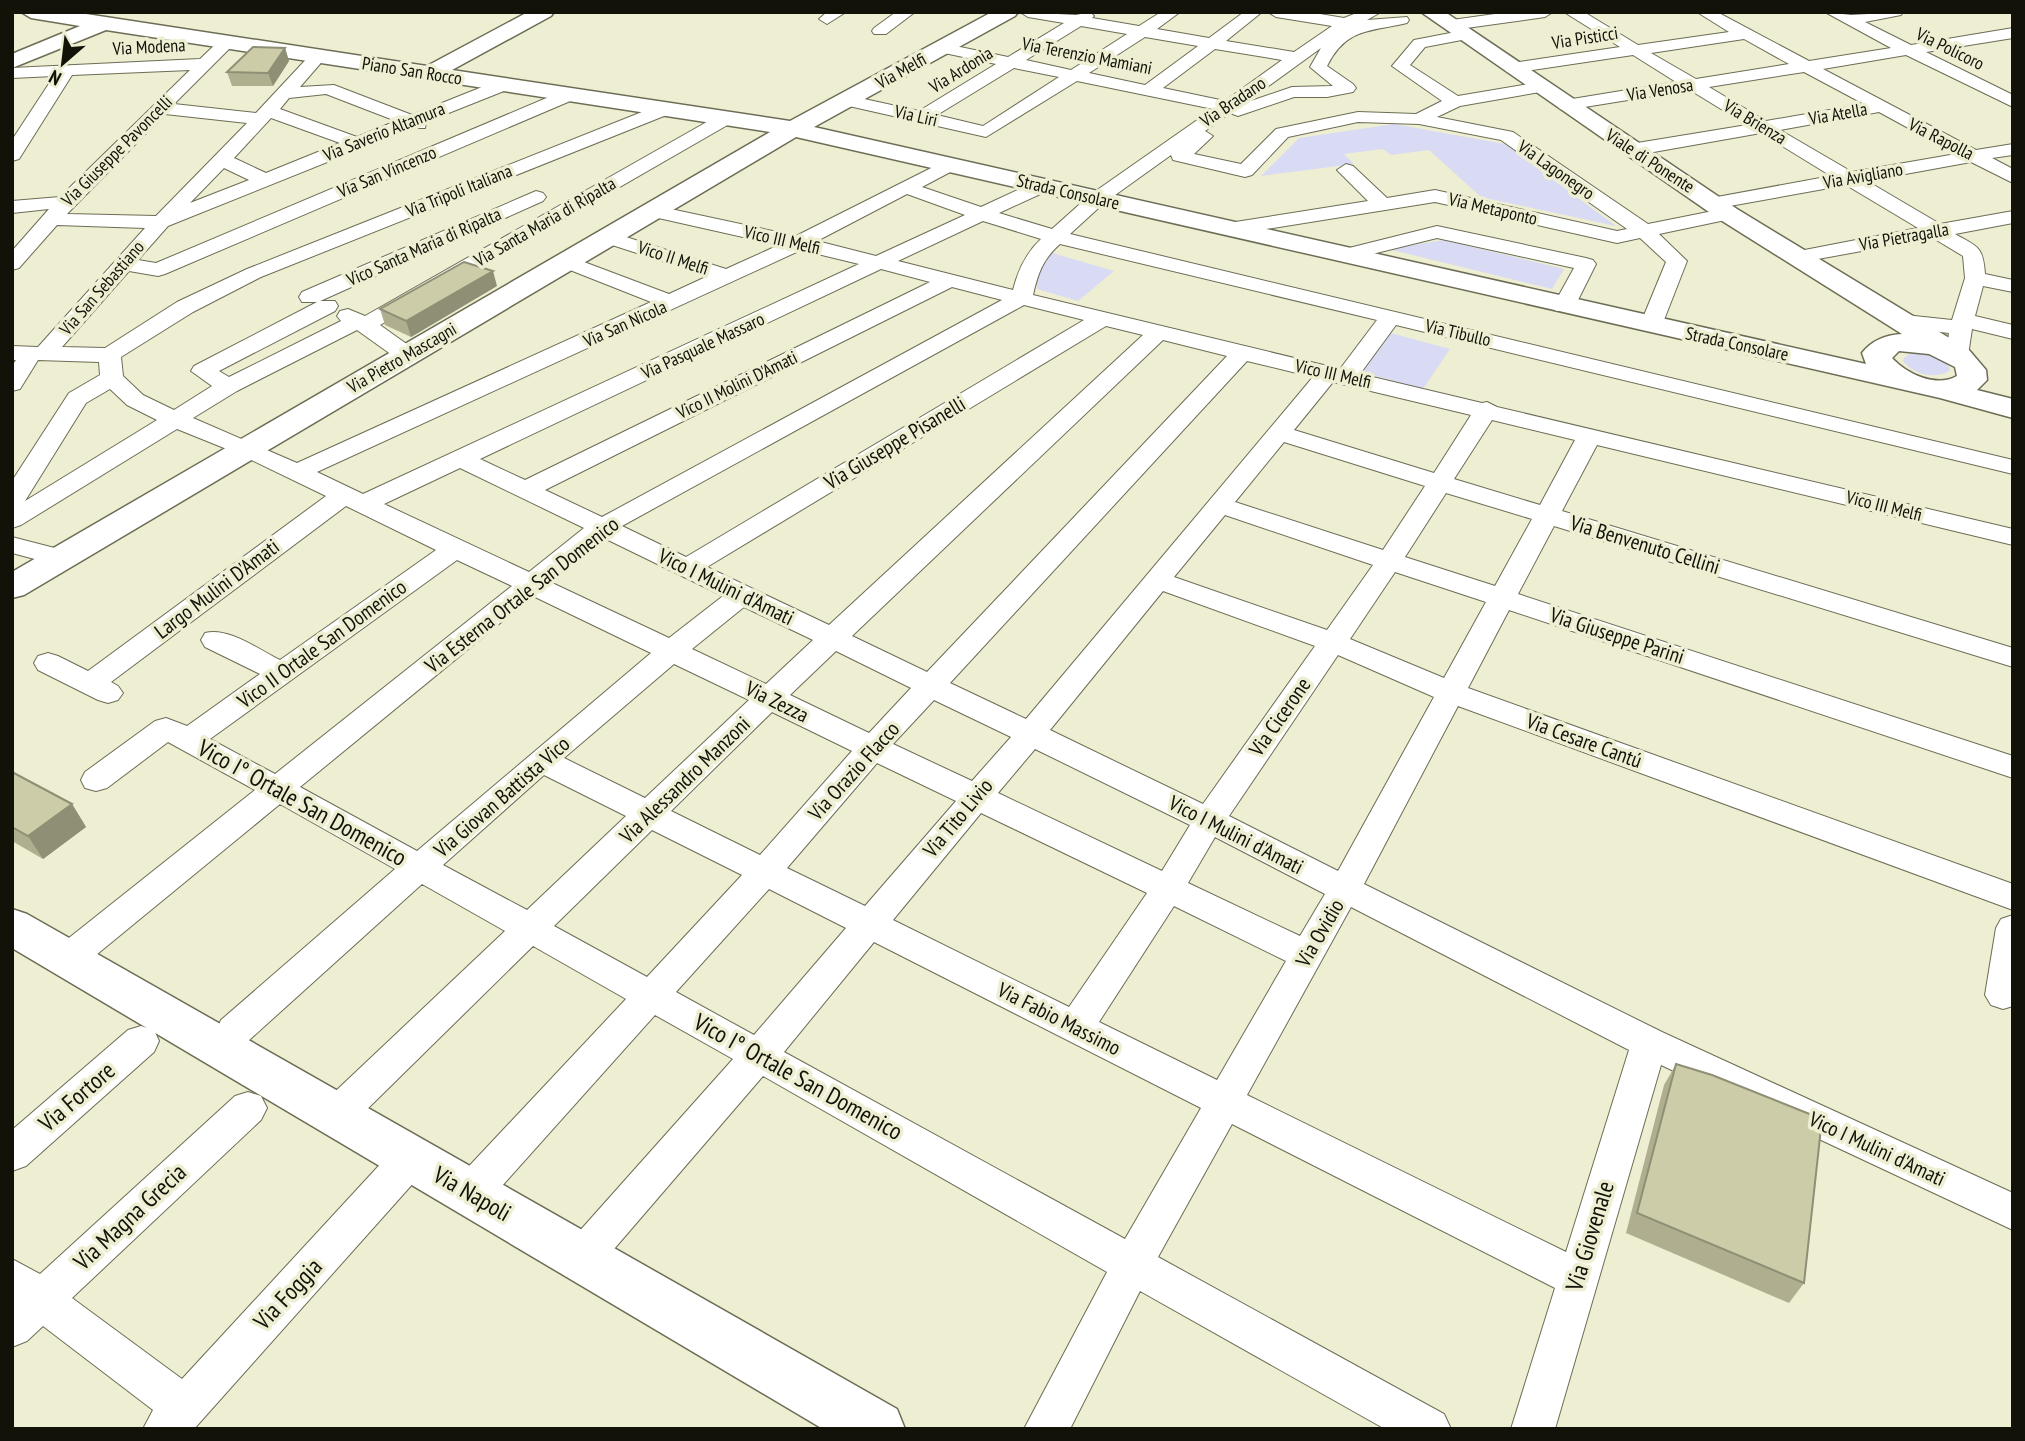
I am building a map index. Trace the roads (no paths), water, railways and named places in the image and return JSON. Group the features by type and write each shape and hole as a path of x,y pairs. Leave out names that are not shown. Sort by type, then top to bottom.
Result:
{"street":[{"name":"Piano San Rocco","path":"31,12 793,129"},
{"path":"12,62 127,12"},
{"path":"429,74 544,12"},
{"path":"880,31 907,12"},
{"name":"Via Melfi","path":"793,129 1008,12"},
{"path":"1028,12 1086,16 1142,31 1213,43 1293,62 1358,117"},
{"path":"1074,75 1172,12"},
{"path":"1149,90 1254,12"},
{"path":"1276,12 1346,23"},
{"name":"Via Bradano","path":"1022,299 1028,271 1040,251 1097,199 1183,145 1226,106 1346,23 1373,12"},
{"name":"Viale di Ponente","path":"1431,12 1631,150 1796,257 1874,303 1893,337 1922,343 1960,344 2013,393"},
{"path":"1455,102 1400,66 1420,43 1430,42 1459,30 1545,12"},
{"name":"Via Brienza","path":"1572,12 1973,253 1975,278"},
{"path":"1705,12 1746,34"},
{"path":"1841,16 1895,12"},
{"name":"Via Ardonia","path":"922,117 1086,16"},
{"path":"1183,145 1236,111 1292,92 1327,92 1347,88 1318,67 1323,54 1352,29 1397,16 1430,42"},
{"name":"Via Policoro","path":"1841,16 2013,102"},
{"path":"1909,50 2013,33"},
{"name":"Via Pisticci","path":"1513,68 1746,34"},
{"name":"Via Rapolla","path":"1746,34 2013,177"},
{"name":"Via Giuseppe Pavoncelli","path":"12,264 66,202 227,42"},
{"name":"Via Terenzio Mamiani","path":"941,48 1226,106"},
{"name":"Via Venosa","path":"1566,105 1909,50"},
{"name":"Via San Sebastiano","path":"12,384 29,354 123,264 318,57"},
{"name":"Via Modena","path":"12,73 203,64"},
{"path":"12,155 66,71"},
{"name":"Via Liri","path":"846,100 986,132 1074,75"},
{"name":"Via Saverio Altamura","path":"159,224 503,85"},
{"path":"1419,119 1455,102 1540,87"},
{"path":"281,94 328,89 462,140"},
{"name":"Via San Vincenzo","path":"123,264 159,270 569,95"},
{"path":"471,97 532,110"},
{"name":"Via Atella","path":"1631,150 1880,107"},
{"path":"159,108 263,114 356,143"},
{"name":"Via Tripoli Italiana","path":"12,501 77,398 185,307 254,273 663,110"},
{"name":"Via Lagonegro","path":"1183,145 1180,156 1245,171 1282,133 1358,117 1419,119 1507,136 1644,232"},
{"name":"Via Santa Maria di Ripalta","path":"12,520 229,386 361,323 725,119"},
{"name":"Strada Consolare","path":"793,129 1909,383"},
{"name":"Via Pietro Mascagni","path":"12,587 793,129"},
{"name":"Via Avigliano","path":"1644,232 1720,208 1850,178 2013,149"},
{"path":"222,160 316,202"},
{"name":"Via San Nicola","path":"298,472 672,303 799,243 949,165"},
{"path":"1346,170 1382,204"},
{"name":"Via Pasquale Massaro","path":"354,499 459,458 881,264 1042,186"},
{"name":"Via Tibullo","path":"906,188 1054,236 2013,467"},
{"name":"Via Metaponto","path":"1229,229 1435,196 1617,237 1644,232"},
{"name":"Vico Santa Maria di Ripalta","path":"229,386 202,371 319,302 536,197"},
{"path":"12,206 66,202"},
{"name":"Vico III Melfi","path":"652,211 799,243 1242,353 2013,537"},
{"name":"Via Pietragalla","path":"1796,257 2013,217"},
{"path":"50,219 159,224 254,273"},
{"name":"Strada Consolare","path":"1344,255 1437,232 1586,264 1564,306"},
{"path":"1644,232 1676,261 1651,325"},
{"name":"Vico II Melfi","path":"619,241 728,276"},
{"path":"577,266 672,303"},
{"path":"1941,389 1966,385 1972,380 1974,373 1960,344 1975,278 2013,286"},
{"name":"Vico II Molini D'Amati","path":"525,490 950,280"},
{"name":"Via Esterna Ortale San Domenico","path":"67,959 602,527 1022,299"},
{"path":"319,302 361,323 407,355"},
{"name":"Via Tito Livio","path":"582,1257 759,1055 1030,734 1278,433 1391,317"},
{"name":"Via Giuseppe Pisanelli","path":"686,568 1103,318"},
{"name":"Via Alessandro Manzoni","path":"337,1115 769,698 1159,332"},
{"path":"1960,344 2013,332"},
{"path":"1779,354 1893,337"},
{"path":"1893,337 1877,353 1884,368 1909,383 2013,409"},
{"name":"Via Orazio Flacco","path":"470,1193 765,872 873,747 1242,353"},
{"path":"29,354 111,367"},
{"name":"Via Zezza","path":"111,367 135,400 298,472 1307,955"},
{"name":"Via Cicerone","path":"1076,1027 1168,889 1209,820 1389,561 1487,410"},
{"name":"Via Benvenuto Cellini","path":"1278,433 2013,658"},
{"name":"Via Ovidio","path":"1046,1429 1132,1265 1344,890 1590,435"},
{"name":"Vico I Mulini d'Amati","path":"459,458 1209,820 1649,1043 2013,1212"},
{"name":"Largo Mulini D'Amati","path":"48,663 99,689 318,512 354,499"},
{"name":"Via Giuseppe Parini","path":"1220,505 2013,767"},
{"path":"12,545 61,558"},
{"name":"Vico II Ortale San Domenico","path":"96,780 282,673 456,548"},
{"name":"Via Cesare Cantú","path":"1157,580 1332,642 1450,692 2013,897"},
{"name":"Via Giovan Battista Vico","path":"234,1031 670,651 742,595"},
{"path":"215,640 282,673"},
{"name":"Vico I° Ortale San Domenico","path":"177,734 529,930 652,994 1429,1429"},
{"name":"Via Fabio Massimo","path":"543,761 1576,1278"},
{"name":"Via Napoli","path":"12,926 877,1429"},
{"path":"2003,995 2013,928"},
{"name":"Via Fortore","path":"12,1154 141,1041"},
{"name":"Via Giovenale","path":"1533,1429 1576,1278 1649,1043"},
{"name":"Via Magna Grecia","path":"22,1302 248,1108"},
{"name":"Via Foggia","path":"175,1418 411,1158"},
{"path":"22,1302 175,1418"}]}
